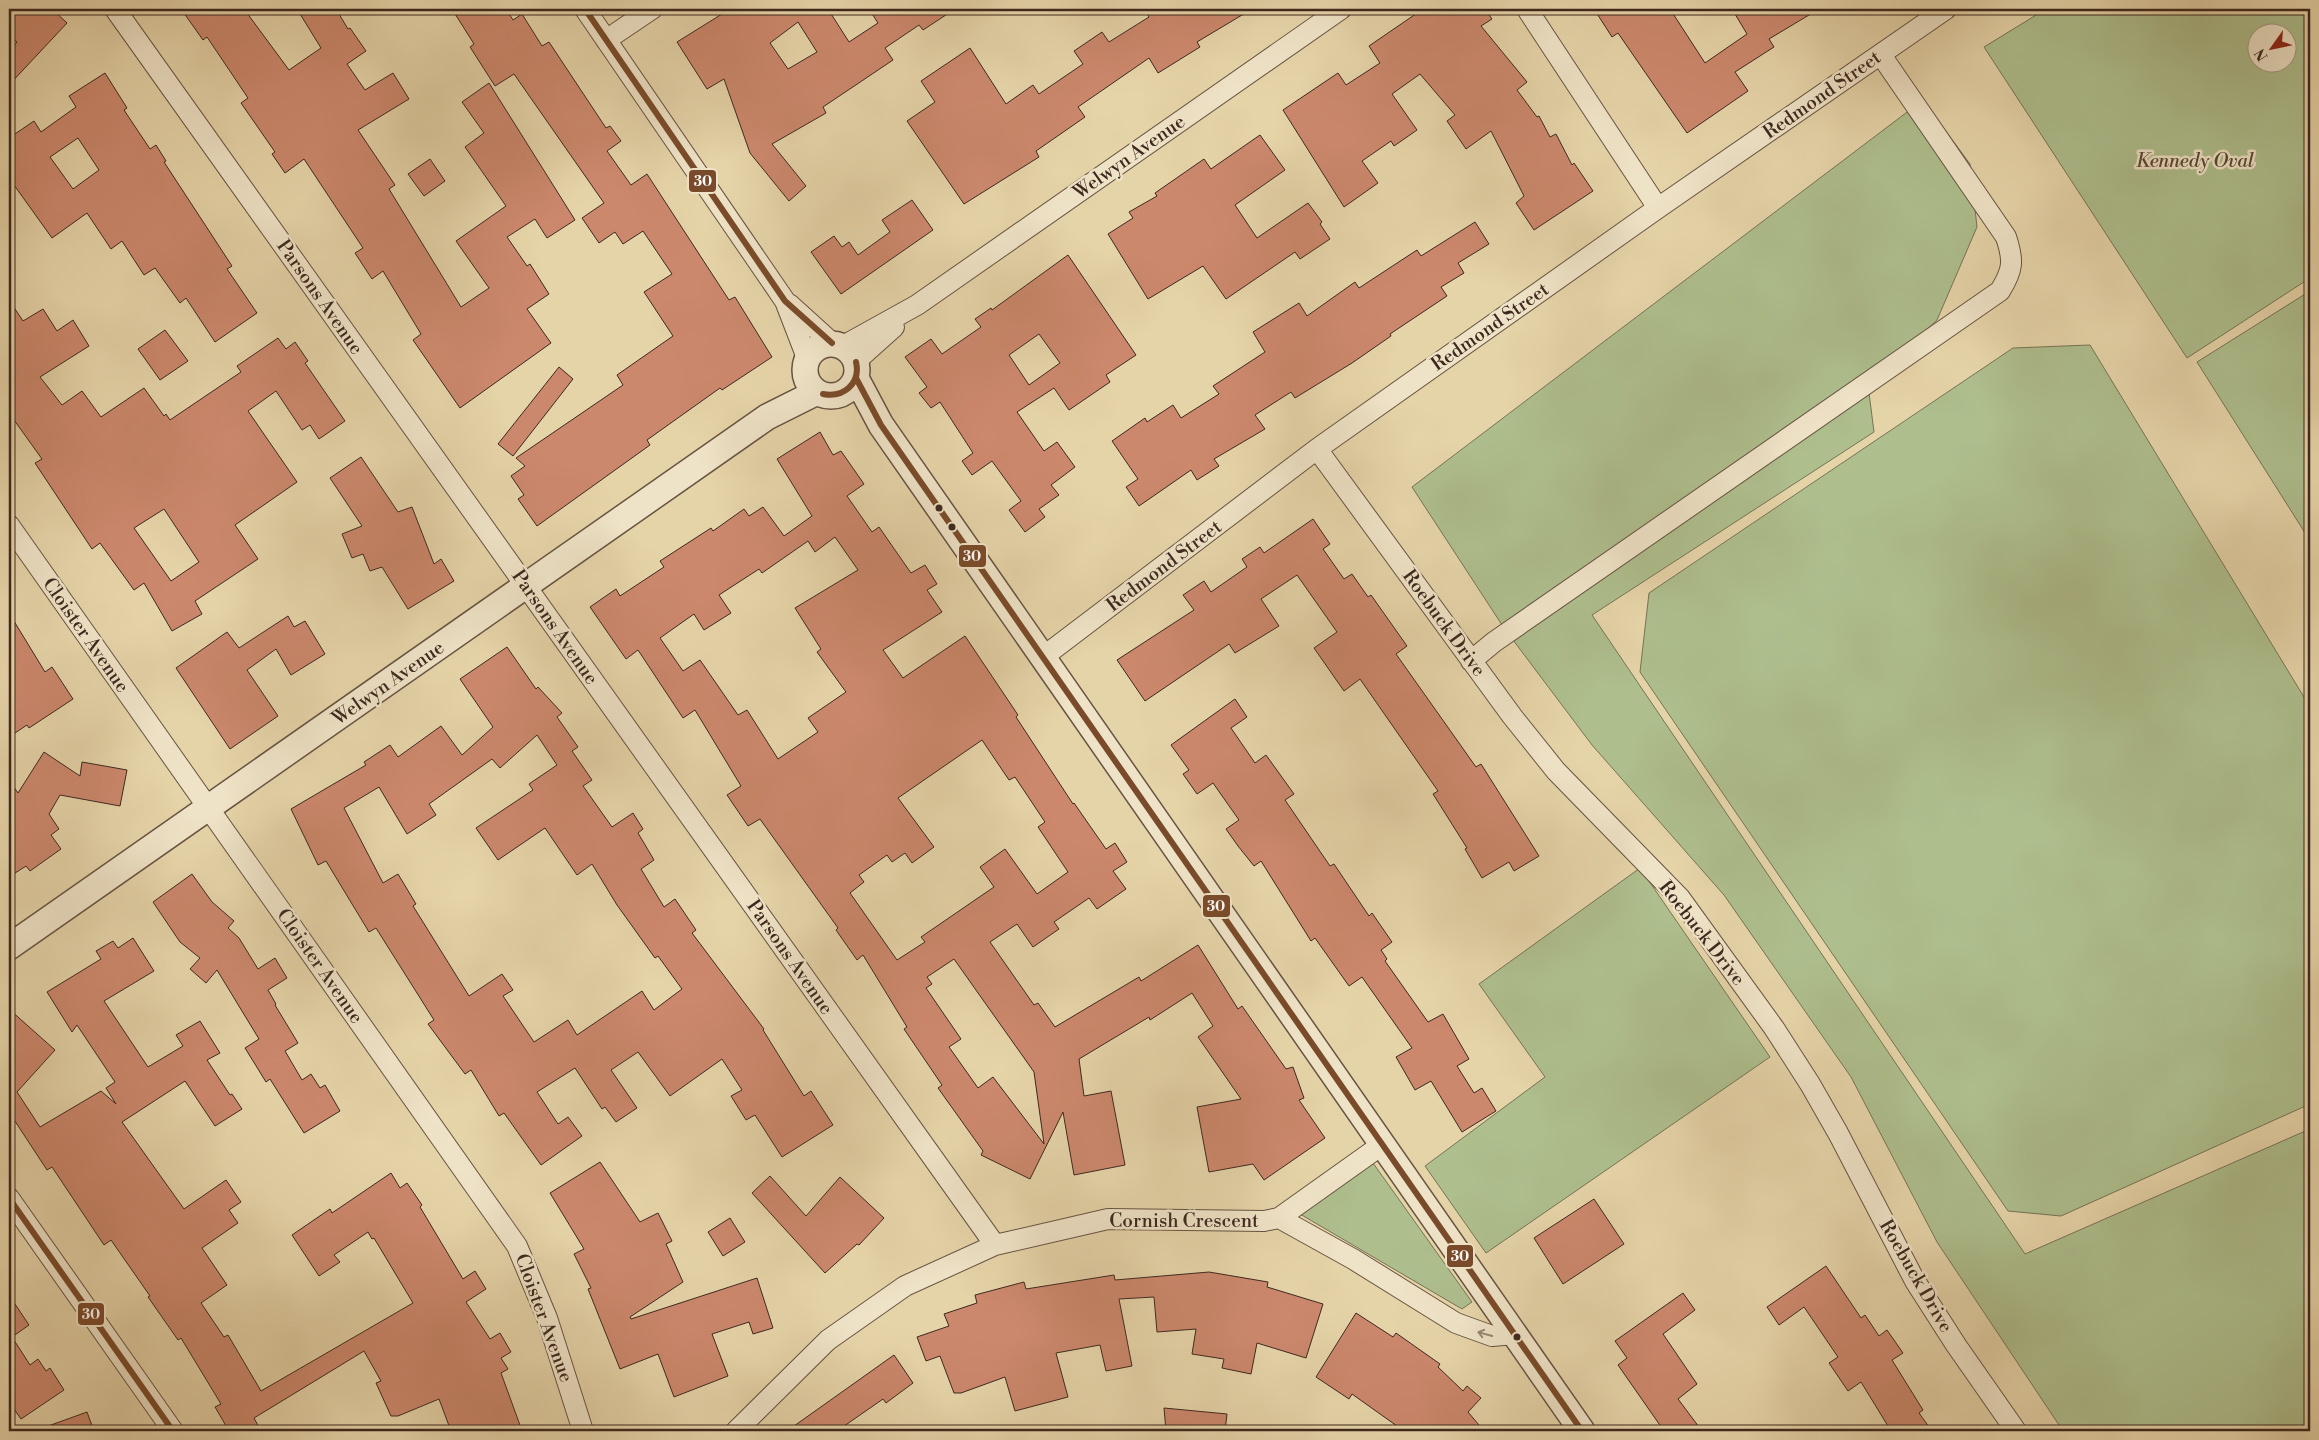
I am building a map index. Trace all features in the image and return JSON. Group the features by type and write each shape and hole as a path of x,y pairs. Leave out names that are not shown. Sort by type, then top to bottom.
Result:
{"street":[{"name":"Parsons Avenue","path":"114,9 995,1245"},
{"path":"585,9 785,301 840,369 881,424 1582,1431"},
{"path":"606,40 652,9"},
{"name":"Welwyn Avenue","path":"9,947 767,417 840,369 917,305 1341,9"},
{"path":"1527,9 1658,208"},
{"name":"Redmond Street","path":"1043,658 1317,449 1658,208 1946,9"},
{"path":"1472,661 1494,642 2000,292 2010,275 2012,255 2006,237 1881,55"},
{"path":"785,301 806,364 807,382 840,369"},
{"name":"Welwyn Avenue","path":"767,417 817,347 840,369"},
{"name":"Roebuck Drive","path":"1317,449 1512,716 1556,771 1680,898 1774,1028 1810,1084 1838,1133 1915,1281 1956,1345 2016,1431"},
{"name":"Cloister Avenue","path":"9,525 517,1246 547,1318 583,1431"},
{"name":"Cornish Crescent","path":"736,1431 828,1340 905,1286 995,1245 1108,1219 1264,1221 1278,1218 1383,1144"},
{"path":"9,1198 173,1431"},
{"name":"Cornish Crescent","path":"1278,1218 1345,1254 1456,1322 1492,1336 1515,1334"}],"green space":[{"name":"Kennedy Oval","path":"2046,9 2310,9 2310,278 2187,358 1984,47"},
{"path":"1923,100 1970,164 1977,227 1937,320 1868,385 1874,432 1592,615 2025,1254 2310,1129 2310,1431 2063,1431 1937,1242 1851,1077 1724,895 1592,745 1504,628 1412,487"},
{"path":"2310,291 2310,534 2307,536 2197,362"},
{"path":"2090,345 2310,707 2310,1104 2061,1216 2008,1211 1640,672 1649,593 2013,348"},
{"path":"1640,868 1770,1057 1486,1253 1425,1166 1545,1077 1479,984"},
{"path":"1373,1163 1472,1302 1462,1309 1300,1214"}],"building":[{"path":"9,9 52,9 67,23 9,85 9,52 17,42 9,36"},
{"path":"181,9 244,9 289,70 321,48 297,9 336,9 348,29 350,28 366,51 347,64 365,90 393,73 409,99 358,130 395,185 389,189 461,307 489,288 456,241 506,206 465,147 484,133 462,102 489,83 575,220 547,238 535,219 507,237 527,266 530,264 549,294 527,309 551,343 460,408 413,340 421,334 383,271 372,279 355,253 363,248 304,159 285,173 272,154 275,152 241,103 248,98 207,37 203,40"},
{"path":"452,9 506,9 513,20 522,14 542,46 549,42 606,128 610,126 621,141 607,151 631,185 647,174 729,300 735,297 772,357 722,390 720,388 647,440 650,445 537,526 518,499 524,495 511,476 525,466 516,458 623,385 617,375 673,336 644,292 672,274 643,231 623,244 615,232 599,243 582,218 604,203 514,74 495,86 470,47 474,44"},
{"path":"730,9 828,9 849,42 878,23 869,9 955,9 923,30 919,25 885,48 893,60 823,107 826,113 772,144 806,186 789,201 750,153 724,79 707,89 677,42","holes":["798,22 817,52 788,69 770,43"]},
{"path":"1144,9 1252,9 1197,42 1200,47 1158,73 1149,58 1078,107 1085,117 1036,151 1039,157 964,204 907,121 935,102 921,81 970,48 1006,104 1033,85 1039,94 1083,64 1074,51 1102,32 1109,42 1149,17"},
{"path":"1423,9 1485,9 1492,19 1481,26 1527,82 1517,90 1537,117 1539,116 1550,137 1556,134 1572,165 1574,163 1593,191 1534,230 1516,203 1524,196 1491,131 1466,149 1447,121 1455,115 1420,74 1392,94 1417,130 1394,146 1391,141 1362,161 1378,183 1344,207 1283,110 1338,73 1346,85 1380,63 1369,46"},
{"path":"1594,9 1670,9 1705,63 1747,34 1732,9 1819,9 1769,39 1774,47 1735,72 1748,91 1687,133 1618,33 1612,37"},
{"path":"105,73 127,108 124,110 150,149 156,145 166,161 164,162 232,266 227,269 257,313 215,342 186,298 180,303 155,268 144,275 122,241 111,249 87,213 52,238 9,178 9,138 34,121 41,132 76,107 69,96","holes":["78,138 99,170 73,189 50,157"]},
{"path":"1260,135 1285,170 1235,205 1257,238 1308,203 1322,222 1320,224 1330,239 1300,259 1295,252 1226,299 1203,266 1148,299 1108,234 1133,218 1129,212 1157,196 1155,193 1204,159 1211,169"},
{"path":"430,159 445,181 424,196 408,174"},
{"path":"912,200 933,230 841,294 811,252 834,236 842,247 849,242 858,255 890,232 882,220"},
{"path":"1475,222 1489,244 1458,263 1464,273 1441,287 1447,296 1390,334 1391,336 1352,363 1295,398 1291,392 1255,415 1265,429 1214,459 1219,466 1197,480 1191,470 1139,506 1126,487 1138,479 1112,441 1145,418 1147,422 1173,405 1181,418 1219,394 1213,386 1265,352 1253,332 1299,303 1307,316 1355,282 1359,288 1417,250 1421,256"},
{"path":"1068,255 1136,355 1106,375 1110,382 1069,410 1054,388 1017,412 1044,451 1057,442 1075,467 1051,485 1059,495 1039,509 1045,517 1025,532 1009,510 1021,501 992,461 972,475 962,461 973,453 940,402 931,408 919,393 927,387 905,357 931,339 942,354 981,327 975,319 991,308 992,310","holes":["1039,334 1060,363 1029,385 1009,355"]},
{"path":"9,300 23,321 43,309 57,331 73,320 89,346 40,377 62,405 82,391 101,417 144,388 164,416 166,414 170,420 241,372 237,366 278,338 286,349 295,342 308,361 305,363 345,421 319,439 310,425 302,430 276,391 248,411 297,482 235,525 258,559 195,601 202,614 172,631 144,583 134,590 100,543 92,549 35,463 42,459 9,413","holes":["164,509 199,562 171,581 134,528"]},
{"path":"165,330 188,361 160,380 138,349"},
{"path":"559,367 573,379 513,456 498,444"},
{"path":"820,432 833,455 841,451 864,484 847,496 872,532 879,527 911,573 925,565 937,584 927,590 942,612 883,650 903,678 965,636 1018,715 1016,717 1073,804 1106,849 1115,843 1127,862 1113,871 1126,889 1097,909 1089,898 1054,922 1059,929 1033,947 1017,924 990,942 1034,1005 1038,1003 1055,1027 1139,977 1141,981 1198,945 1238,1009 1242,1006 1286,1069 1293,1067 1304,1098 1299,1100 1325,1138 1264,1180 1253,1164 1209,1172 1197,1107 1241,1099 1198,1037 1213,1026 1192,993 1150,1020 1149,1017 1079,1059 1084,1096 1111,1091 1125,1165 1074,1175 1063,1112 1030,1179 981,1155 983,1151 938,1088 942,1085 904,1029 907,1027 863,955 857,960 836,930 838,928 760,819 748,826 727,795 741,786 695,710 683,718 638,650 626,659 590,607 616,589 620,596 664,567 660,561 711,528 713,531 744,509 749,516 763,507 784,536 812,516 777,459","holes":["835,537 858,570 795,608 821,649 817,652 846,692 808,718 818,732 778,759 747,710 738,715 700,660 683,671 660,638 694,614 704,630 731,613 719,595 759,569 762,573 808,541 815,552","982,740 1009,780 1015,777 1045,822 1038,827 1068,872 1037,894 1005,849 980,867 994,887 921,937 925,942 897,960 850,893 864,882 859,875 887,855 892,862 905,853 912,863 934,847 898,798","954,959 1034,1072 1044,1144 993,1077 978,1088 949,1047 961,1039 926,988 932,984 927,977"]},
{"path":"361,457 398,512 412,507 434,564 441,559 454,581 408,609 382,567 370,571 363,554 352,558 342,534 362,526 330,478"},
{"path":"1313,519 1330,544 1323,549 1344,579 1352,574 1368,597 1371,595 1407,646 1396,654 1476,767 1481,764 1539,856 1514,871 1509,862 1482,878 1465,849 1467,848 1433,794 1438,791 1360,679 1344,691 1314,648 1337,632 1297,575 1261,599 1279,626 1235,653 1229,644 1145,701 1117,660 1194,610 1183,595 1204,581 1211,592 1247,567 1242,559 1260,547 1264,553"},
{"path":"9,613 45,672 52,667 73,699 29,728 27,725 9,737"},
{"path":"288,616 294,627 305,621 325,654 291,675 276,649 247,670 278,716 230,749 176,668 227,632 239,648"},
{"path":"507,647 536,689 538,687 562,713 557,717 578,747 572,751 592,780 583,786 612,827 633,813 643,829 638,833 654,860 641,869 664,907 675,899 696,930 692,933 764,1029 804,1096 811,1091 833,1125 782,1157 755,1115 746,1120 731,1096 742,1090 722,1059 670,1096 638,1052 611,1070 637,1108 616,1122 605,1107 602,1109 575,1068 537,1092 558,1124 568,1117 582,1136 541,1165 504,1113 499,1116 471,1070 465,1074 428,1024 434,1020 376,928 369,932 326,861 318,865 291,809 366,765 364,762 390,745 398,757 441,726 462,755 493,727 460,679","holes":["537,735 557,765 529,784 533,790 476,828 498,860 545,828 577,875 592,864 617,905 655,958 658,956 682,989 654,1010 642,991 577,1035 568,1020 534,1042 503,996 513,990 502,974 469,996 413,906 416,904 398,874 383,883 344,808 379,787 407,834 436,815 429,804 492,759 500,768"]},
{"path":"1235,699 1247,717 1231,728 1255,763 1266,755 1294,794 1285,800 1330,866 1334,864 1369,916 1372,913 1392,942 1381,950 1387,959 1385,961 1428,1022 1443,1014 1469,1059 1457,1066 1474,1093 1482,1088 1496,1111 1462,1132 1431,1081 1415,1090 1396,1057 1412,1048 1362,977 1349,986 1315,938 1311,941 1261,861 1254,866 1238,846 1226,829 1239,820 1213,783 1197,794 1183,774 1189,770 1171,745"},
{"path":"44,752 80,776 82,762 127,770 120,806 60,795 49,814 59,829 51,835 61,849 30,871 26,866 9,877 9,780 18,793"},
{"path":"192,874 212,902 234,921 228,928 239,938 258,969 275,958 287,978 268,990 298,1043 285,1051 302,1080 311,1074 320,1088 325,1085 340,1111 304,1133 270,1079 266,1082 245,1048 259,1039 217,970 206,983 190,969 200,958 180,942 153,902"},
{"path":"133,938 154,971 104,1001 148,1067 183,1046 176,1035 200,1021 220,1053 207,1060 230,1095 232,1094 242,1109 215,1126 185,1081 122,1122 184,1209 226,1180 241,1202 229,1210 238,1223 202,1248 227,1285 201,1303 224,1337 228,1335 261,1391 413,1303 374,1238 372,1239 368,1232 334,1255 340,1262 319,1276 292,1235 330,1209 332,1213 391,1173 400,1188 407,1183 422,1205 420,1207 463,1279 475,1271 486,1289 466,1302 490,1339 500,1333 511,1352 501,1358 508,1369 501,1373 521,1428 512,1431 451,1431 439,1399 398,1416 391,1416 376,1383 381,1381 364,1351 254,1418 261,1431 229,1431 215,1407 221,1404 181,1338 178,1340 111,1240 104,1245 52,1167 47,1170 9,1112 9,1009 55,1050 17,1092 40,1127 101,1091 116,1104 106,1088 115,1082 77,1025 72,1032 47,992 101,959 96,951 113,941 118,948"},
{"path":"600,1162 640,1222 658,1213 672,1241 666,1244 683,1282 630,1317 631,1319 757,1278 773,1328 753,1334 749,1322 712,1334 728,1376 674,1397 658,1354 620,1369 588,1289 591,1288 574,1254 584,1249 550,1193"},
{"path":"770,1176 806,1216 840,1177 884,1218 859,1245 857,1244 825,1273 752,1193"},
{"path":"1594,1199 1624,1244 1563,1284 1534,1238"},
{"path":"730,1218 745,1242 723,1256 708,1232"},
{"path":"1826,1266 1861,1318 1865,1315 1879,1336 1887,1330 1903,1353 1892,1360 1923,1410 1919,1413 1932,1431 1891,1431 1861,1382 1848,1391 1829,1363 1838,1357 1804,1307 1779,1325 1767,1307"},
{"path":"1209,1272 1268,1282 1267,1287 1323,1304 1306,1358 1257,1343 1251,1374 1222,1368 1224,1359 1192,1354 1196,1329 1157,1332 1154,1297 1119,1299 1132,1366 1106,1371 1100,1345 1056,1353 1068,1397 1015,1411 1005,1377 961,1393 954,1393 940,1356 926,1361 917,1337 949,1326 944,1314 977,1303 975,1295 1024,1282 1026,1289 1114,1275 1115,1280"},
{"path":"1683,1293 1695,1310 1663,1334 1697,1384 1678,1399 1702,1431 1664,1431 1618,1365 1627,1358 1615,1341"},
{"path":"9,1295 29,1325 12,1337 30,1365 38,1359 46,1371 50,1368 64,1390 21,1419 9,1402"},
{"path":"1356,1313 1393,1337 1396,1333 1440,1364 1438,1367 1463,1391 1467,1386 1481,1398 1468,1412 1484,1431 1404,1431 1352,1394 1349,1399 1316,1377"},
{"path":"894,1355 913,1383 886,1403 883,1399 837,1431 787,1431"},
{"path":"1164,1408 1227,1414 1225,1431 1166,1431"},
{"path":"87,1412 94,1431 41,1431 40,1429"}],"transit line":[{"name":"30","path":"585,9 785,301 832,343"},
{"name":"30","path":"823,394 837,394 849,388 856,377 856,362"},
{"name":"30","path":"856,378 881,425 1582,1431"},
{"name":"30","path":"9,1198 173,1431"}]}
